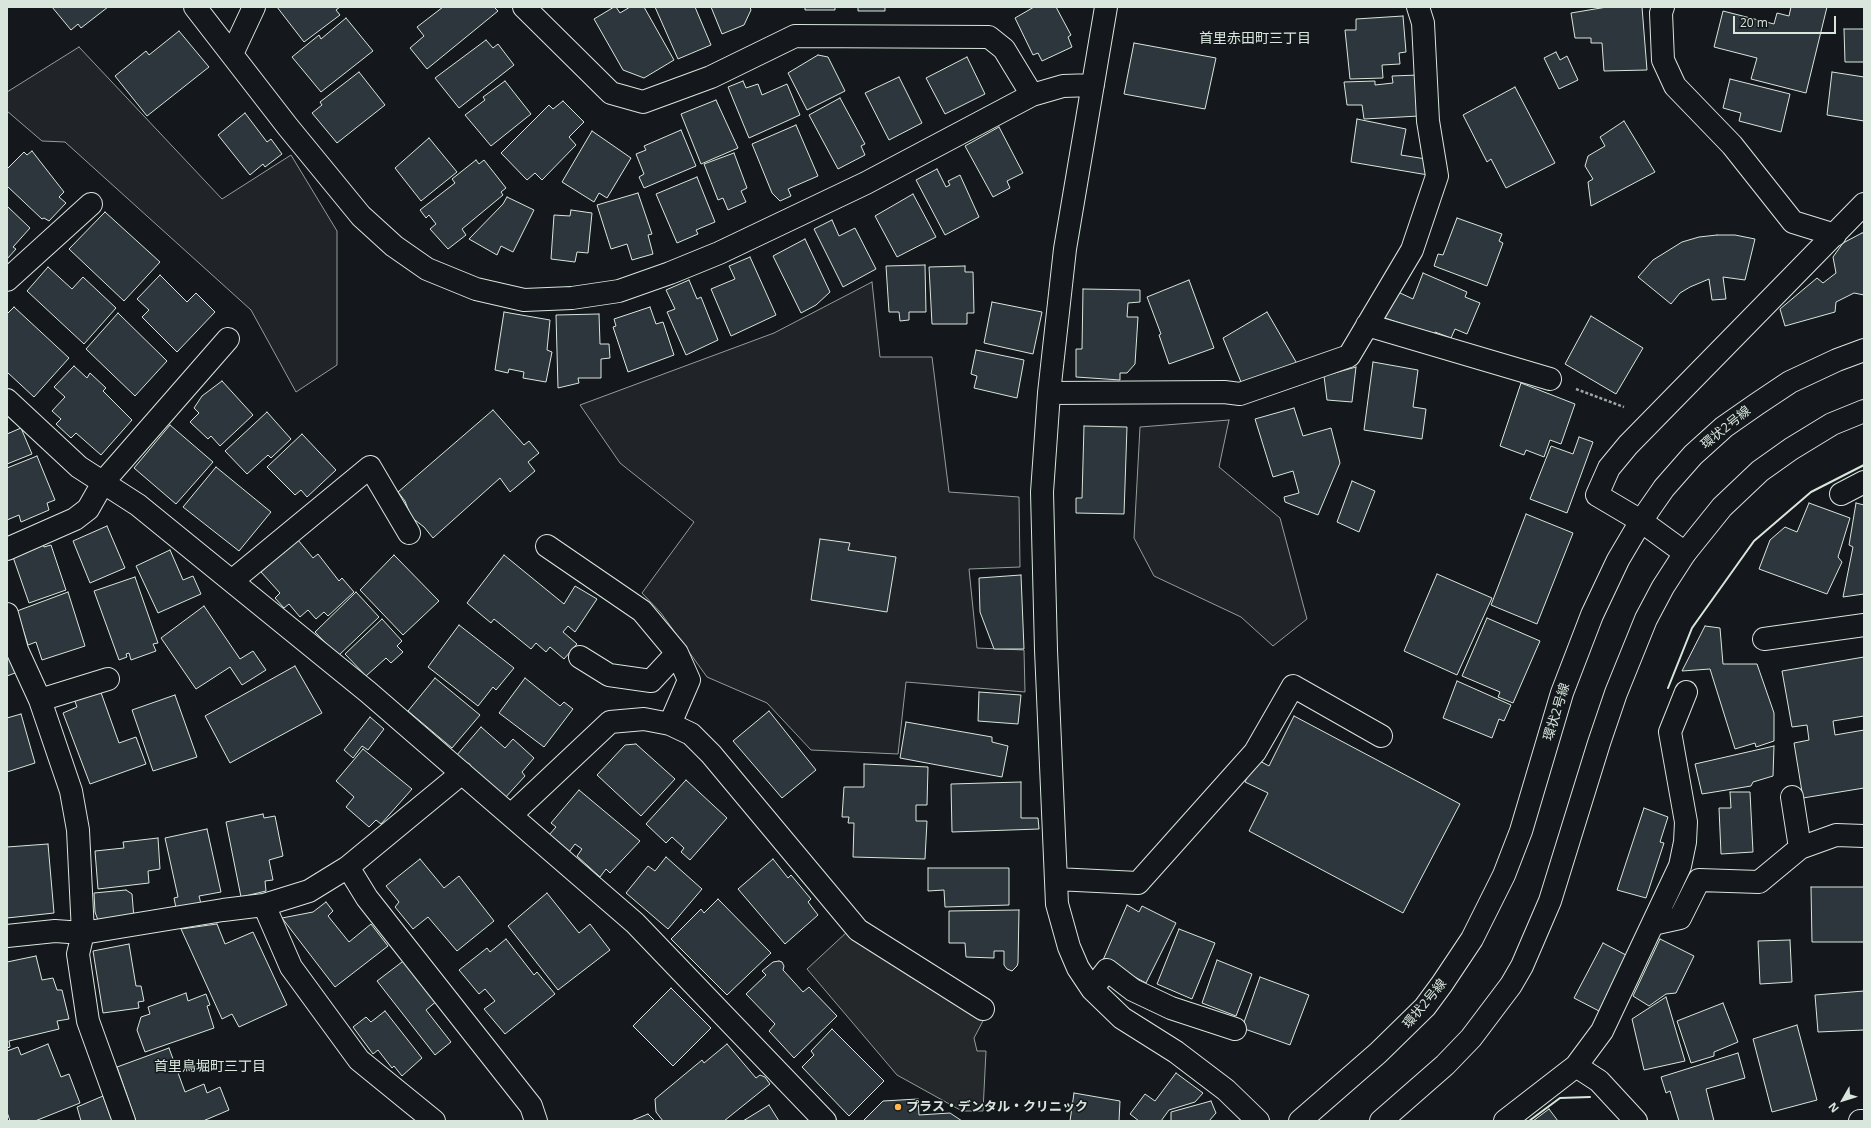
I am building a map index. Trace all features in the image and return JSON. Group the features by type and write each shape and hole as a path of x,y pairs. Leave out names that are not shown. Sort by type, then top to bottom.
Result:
{"street":[{"path":"195,7 288,127 361,216 394,246 427,269 476,289 524,300 572,298 619,291 677,270 719,253 866,183 1032,95 1063,86 1093,85"},
{"path":"232,54 254,7"},
{"path":"524,7 610,93 643,102 711,77 794,36 989,37 1004,49 1032,95"},
{"path":"1106,7 1065,249 1049,393 1042,492 1046,650 1057,904 1061,925 1078,968 1092,989 1122,1018 1176,1052 1226,1090 1258,1121"},
{"path":"1049,393 1224,392 1240,394 1349,356 1412,250 1437,176 1428,120 1423,23 1418,7"},
{"path":"1663,7 1661,13 1663,60 1675,86 1732,146 1793,222 1835,235"},
{"path":"7,280 91,204"},
{"path":"1684,553 1641,521 1597,495 1609,468 1628,445 1864,204"},
{"path":"1367,325 1550,379"},
{"path":"7,549 75,518 88,509 104,482 228,339"},
{"name":"環状2号線","path":"1300,1121 1378,1053 1425,1007 1472,939 1504,874 1521,831 1562,693 1580,644 1605,587 1641,521 1664,488 1693,455 1724,427 1790,382 1837,360 1864,350"},
{"path":"7,400 80,467 138,505 233,580 368,692 635,923 825,1121"},
{"path":"1381,1121 1445,1065 1470,1038 1511,985 1522,966 1550,901 1616,693 1646,620 1684,553 1722,507 1760,471 1791,449 1832,424 1864,412"},
{"path":"233,580 370,467 409,533"},
{"path":"1841,494 1864,482"},
{"path":"547,546 642,611 677,653 689,680 670,724"},
{"path":"7,614 17,650 40,700 71,791 78,830 83,933 78,954 88,1021 124,1121"},
{"path":"1764,640 1864,625"},
{"path":"580,657 609,675 651,682 677,653"},
{"path":"40,700 108,678"},
{"path":"1056,879 1138,883 1255,752 1293,686 1381,736"},
{"path":"1505,1121 1576,1066 1602,1031 1680,866 1685,842 1686,822 1670,732 1686,692"},
{"path":"511,816 610,722 644,719 670,724 692,734 711,754 858,930 983,1009"},
{"path":"7,936 55,931 83,933 223,910 264,905 309,891 348,867 462,773"},
{"path":"1792,797 1800,848"},
{"path":"1653,924 1680,918 1699,880 1759,882 1800,848 1836,835 1864,836"},
{"path":"348,867 367,898 530,1106 536,1121"},
{"path":"264,905 291,967 359,1060 434,1121"},
{"path":"1092,989 1107,970 1133,990 1171,1008 1235,1030"},
{"path":"1576,1066 1599,1081 1636,1121"}],"path":[{"path":"1550,379 1655,418"}],"shaded area":[{"path":"79,47 222,199 291,155 337,231 337,365 296,392 251,310 65,142 42,141 7,111 7,92"},
{"path":"872,282 880,357 932,357 949,492 1019,497 1020,567 969,569 977,648 1024,650 1025,692 906,682 898,754 811,750 767,703 707,677 661,613 642,593 694,522 620,463 580,405 774,333"},
{"path":"1229,420 1219,467 1280,518 1307,619 1273,646 1241,617 1154,576 1134,538 1140,427"},
{"path":"847,932 909,976 984,1019 974,1038 977,1051 986,1051 983,1111 962,1111 897,1075 807,969"}],"building":[{"path":"52,7 108,7 81,28 78,24 71,30"},
{"path":"277,7 340,7 336,10 340,15 304,42"},
{"path":"443,7 494,7 498,11 427,69 410,48 424,36 417,27"},
{"path":"616,7 620,13 630,7 644,7 674,60 644,78 623,70 594,19"},
{"path":"655,7 695,7 711,45 678,59"},
{"path":"711,7 750,7 751,10 744,25 722,34"},
{"path":"805,7 835,7 835,10 805,10"},
{"path":"858,7 885,7 885,11 858,11"},
{"path":"1034,7 1056,7 1071,35 1068,37 1072,47 1042,61 1038,53 1033,55 1015,18"},
{"path":"1607,7 1642,7 1647,70 1604,71 1602,43 1591,43 1591,38 1575,38 1571,13"},
{"path":"1791,7 1827,7 1806,93 1751,79 1757,58 1714,47 1723,11 1774,24 1777,13 1789,16"},
{"path":"1403,16 1406,52 1399,53 1400,64 1382,65 1383,78 1350,79 1345,30 1356,30 1356,19"},
{"path":"346,18 373,51 321,92 292,57 319,35 321,39"},
{"path":"1844,29 1864,29 1864,62 1845,62"},
{"path":"179,31 209,67 147,116 115,76 146,51 149,55"},
{"path":"486,40 493,48 498,44 514,65 459,108 435,78"},
{"path":"1134,43 1216,58 1205,109 1124,94"},
{"path":"1556,52 1560,60 1567,56 1578,80 1559,89 1544,58"},
{"path":"818,55 828,57 845,91 807,110 788,73"},
{"path":"967,57 985,94 945,114 926,78"},
{"path":"359,72 385,105 337,143 312,113 322,105 320,102"},
{"path":"1832,72 1864,77 1864,121 1827,115"},
{"path":"1419,75 1419,116 1364,119 1362,105 1347,105 1344,82 1375,81 1375,85 1393,83 1392,76"},
{"path":"899,77 922,123 889,140 865,93"},
{"path":"1730,79 1790,94 1781,132 1739,121 1741,113 1723,108"},
{"path":"505,81 531,114 491,146 465,115 485,100 483,97"},
{"path":"743,81 746,88 758,84 762,95 787,84 800,115 749,138 728,87"},
{"path":"1515,87 1555,163 1506,188 1491,159 1487,162 1463,115"},
{"path":"840,98 865,144 861,146 865,155 838,169 809,115"},
{"path":"716,100 738,148 701,164 681,114"},
{"path":"563,101 584,122 569,137 576,145 542,180 535,173 527,180 501,153 549,105 553,109"},
{"path":"245,113 267,142 271,139 282,154 265,167 263,164 250,175 218,135"},
{"path":"1357,119 1406,129 1401,155 1426,159 1428,175 1351,162"},
{"path":"1624,121 1655,172 1591,206 1588,182 1593,179 1585,166 1588,156 1605,146 1600,137"},
{"path":"796,125 818,176 788,189 791,196 780,201 772,193 752,144"},
{"path":"999,127 1023,173 1007,181 1010,188 993,197 965,146"},
{"path":"681,130 696,166 644,188 639,177 644,174 636,154 646,150 644,146"},
{"path":"592,131 631,158 607,198 599,193 594,202 562,182"},
{"path":"429,138 457,172 421,201 395,168"},
{"path":"32,151 64,192 59,197 66,203 49,221 44,218 42,219 7,186 7,169 24,152 27,155"},
{"path":"734,153 747,188 741,191 746,202 728,210 723,198 718,200 704,164"},
{"path":"476,160 479,164 484,160 506,188 501,192 503,195 462,229 466,235 448,249 430,229 436,224 429,215 426,218 420,210 455,183 452,179"},
{"path":"937,169 946,187 950,185 948,181 960,175 979,217 945,235 916,180"},
{"path":"697,177 715,222 696,230 698,234 677,243 656,194"},
{"path":"638,193 652,234 648,235 653,254 632,260 627,244 611,249 597,205"},
{"path":"913,194 936,237 897,257 875,216"},
{"path":"507,197 534,210 513,252 501,246 497,255 469,239 503,204"},
{"path":"7,206 30,228 13,247 16,249 7,259"},
{"path":"571,210 592,213 588,253 577,252 575,262 551,259 554,215 570,216"},
{"path":"105,212 160,262 124,301 69,249"},
{"path":"1457,218 1502,234 1499,241 1503,243 1487,286 1434,266 1438,254 1443,255"},
{"path":"832,220 839,236 855,228 876,269 843,287 814,229"},
{"path":"1864,233 1864,295 1854,293 1836,302 1835,312 1785,326 1780,309 1817,278 1823,283 1836,273 1833,257 1843,243"},
{"path":"1735,235 1755,239 1745,280 1723,277 1726,299 1712,300 1709,279 1680,293 1671,304 1638,277 1653,260 1682,242 1699,237"},
{"path":"805,239 830,292 816,305 801,313 773,256"},
{"path":"750,257 776,315 731,336 711,289 735,279 729,266"},
{"path":"925,265 926,312 909,312 909,320 900,321 899,312 889,312 886,266"},
{"path":"965,266 965,272 973,272 974,313 967,313 967,324 932,324 929,267"},
{"path":"48,267 72,289 83,277 116,308 84,344 27,291"},
{"path":"1423,273 1467,292 1465,297 1480,303 1467,334 1455,329 1451,338 1435,332 1434,335 1385,318 1398,292 1413,299"},
{"path":"160,275 187,302 196,293 215,312 177,352 142,317 149,310 137,299"},
{"path":"689,280 697,299 701,297 718,340 686,355 667,312 675,309 666,290"},
{"path":"1189,280 1214,348 1169,364 1159,335 1161,334 1147,297"},
{"path":"1083,289 1140,290 1140,302 1128,303 1127,317 1138,317 1135,364 1127,373 1120,373 1120,380 1076,377 1076,349 1082,349"},
{"path":"992,302 1042,312 1033,354 984,343"},
{"path":"14,307 69,358 34,397 7,372 7,314"},
{"path":"650,307 656,324 663,322 674,355 628,372 613,327 616,326 614,319"},
{"path":"504,312 550,320 547,350 552,352 546,382 523,378 524,372 509,369 508,373 495,370"},
{"path":"1267,312 1299,367 1241,382 1223,338"},
{"path":"118,313 167,361 135,396 86,349"},
{"path":"599,314 600,344 609,344 610,358 601,359 601,378 578,378 579,383 558,388 556,315"},
{"path":"1591,316 1643,348 1616,394 1565,364"},
{"path":"976,350 1024,360 1017,398 974,388 977,376 971,374"},
{"path":"1373,362 1418,370 1413,407 1426,409 1422,439 1364,430"},
{"path":"74,366 87,378 90,373 106,388 103,391 132,420 101,455 76,433 71,438 56,424 61,419 52,411 65,397 54,387"},
{"path":"1356,367 1352,402 1327,400 1324,376"},
{"path":"222,381 253,415 220,446 211,436 208,439 190,422 199,413 194,408 202,396"},
{"path":"1521,383 1575,404 1561,444 1550,440 1544,457 1526,450 1524,455 1500,446"},
{"path":"1294,408 1303,436 1331,428 1340,463 1318,515 1285,502 1284,497 1299,493 1293,471 1273,477 1255,419"},
{"path":"493,410 524,445 529,441 539,453 528,462 535,471 510,492 500,478 433,538 424,527 411,517 405,501 398,492"},
{"path":"267,412 291,439 271,458 268,455 247,474 225,451"},
{"path":"170,425 213,462 176,504 134,468"},
{"path":"1084,426 1127,427 1124,514 1076,513 1076,498 1082,498"},
{"path":"21,428 32,454 7,464 7,434"},
{"path":"302,434 336,470 307,497 301,490 295,495 267,467"},
{"path":"1579,437 1593,442 1567,513 1530,499 1551,446 1573,454"},
{"path":"37,456 55,500 47,503 49,510 21,522 19,515 7,520 7,468"},
{"path":"216,467 271,512 239,551 183,507"},
{"path":"1352,481 1375,491 1359,532 1337,522"},
{"path":"1809,503 1850,518 1838,557 1842,562 1827,594 1759,569 1770,540 1785,527 1797,532"},
{"path":"1856,503 1864,505 1864,594 1843,597 1853,547 1849,545"},
{"path":"1526,514 1573,533 1537,624 1491,605"},
{"path":"107,526 125,568 90,583 73,541"},
{"path":"820,539 850,543 848,550 896,557 887,612 811,600"},
{"path":"298,540 313,558 318,554 339,581 342,578 354,592 328,616 324,612 316,619 308,610 300,617 289,604 284,608 275,598 280,593 261,572"},
{"path":"42,542 44,547 51,545 66,590 29,603 13,557 28,552 27,547"},
{"path":"170,550 183,580 193,576 201,594 158,613 136,566"},
{"path":"394,555 439,601 403,635 360,590"},
{"path":"504,555 564,604 575,586 597,599 575,632 568,626 563,632 577,644 564,659 550,647 546,652 536,643 531,649 494,619 491,623 467,603"},
{"path":"1437,574 1492,598 1457,675 1404,651"},
{"path":"1021,575 1024,649 994,649 980,612 979,578"},
{"path":"135,577 158,643 153,644 156,651 131,660 129,653 126,654 127,657 119,660 94,591"},
{"path":"68,592 85,646 42,660 36,642 28,645 17,611"},
{"path":"356,592 379,617 338,656 315,632"},
{"path":"204,606 240,659 253,651 266,670 242,685 230,667 196,689 161,638"},
{"path":"1487,618 1540,641 1513,703 1498,697 1500,692 1462,676"},
{"path":"382,619 402,641 397,646 403,652 391,663 386,658 366,676 345,654"},
{"path":"459,625 514,668 496,690 493,687 478,706 428,667"},
{"path":"1705,626 1720,628 1723,664 1757,664 1774,713 1774,741 1756,747 1755,743 1735,749 1710,669 1682,671"},
{"path":"7,651 15,673 7,676"},
{"path":"1864,657 1864,716 1833,721 1835,735 1864,730 1864,788 1803,798 1794,743 1809,740 1807,725 1792,727 1782,671"},
{"path":"295,666 322,713 230,763 205,716"},
{"path":"435,678 480,715 452,748 408,711"},
{"path":"525,678 560,706 564,702 573,709 544,747 499,713"},
{"path":"1457,681 1511,705 1504,721 1499,719 1492,738 1443,718"},
{"path":"99,687 119,743 136,737 146,764 90,784 63,713 77,707 73,696"},
{"path":"979,692 1021,695 1018,724 978,721"},
{"path":"175,695 197,757 153,771 132,710"},
{"path":"769,711 816,770 782,798 733,741"},
{"path":"21,714 35,763 7,772 7,718"},
{"path":"1294,716 1460,804 1403,913 1249,831 1268,793 1245,782 1256,759 1269,766"},
{"path":"370,717 384,729 368,750 362,746 353,758 344,750"},
{"path":"906,722 992,737 992,742 1008,746 1002,777 900,758"},
{"path":"481,727 505,748 513,739 534,758 522,772 525,776 504,799 456,756"},
{"path":"636,744 675,779 641,816 597,775 625,745"},
{"path":"1774,746 1773,776 1753,782 1751,786 1702,794 1695,764"},
{"path":"363,749 412,789 381,824 376,820 369,827 346,807 354,797 336,781"},
{"path":"864,764 928,767 927,805 916,805 916,821 927,821 925,859 853,857 854,823 848,823 849,817 842,817 844,787 864,787"},
{"path":"686,780 727,818 690,860 681,852 684,848 672,837 666,843 646,824"},
{"path":"1021,782 1021,818 1038,818 1039,829 952,832 951,784"},
{"path":"579,790 640,841 610,873 606,869 600,877 577,856 582,849 575,844 569,852 549,835 556,827 551,823"},
{"path":"1730,792 1750,792 1753,852 1721,854 1719,808 1731,808"},
{"path":"1644,808 1668,817 1660,842 1664,843 1646,898 1617,890"},
{"path":"263,814 264,818 275,816 283,856 269,860 273,880 265,881 266,891 241,897 226,822"},
{"path":"207,829 221,892 199,896 201,904 176,908 174,898 178,897 165,838"},
{"path":"158,838 160,869 148,871 149,883 98,889 95,851 124,848 123,842"},
{"path":"48,844 54,913 7,918 7,847"},
{"path":"666,857 702,889 668,929 626,893 648,866 655,871"},
{"path":"420,859 444,888 459,876 494,921 457,951 428,917 413,929 395,907 399,902 386,886"},
{"path":"773,859 788,878 791,875 811,899 808,902 818,915 785,944 738,889"},
{"path":"928,868 1009,868 1009,905 945,907 944,890 928,891"},
{"path":"1811,887 1864,887 1864,942 1812,942"},
{"path":"126,890 132,894 134,919 99,923 95,912 94,893"},
{"path":"547,893 579,933 590,924 610,950 558,990 508,926"},
{"path":"718,899 771,953 727,995 671,939 701,909 704,913"},
{"path":"326,902 333,911 328,916 349,942 371,924 388,946 335,987 282,918 313,912"},
{"path":"1127,905 1139,912 1142,906 1176,923 1146,983 1103,960"},
{"path":"1019,910 1018,963 1012,971 1007,969 1004,965 1004,951 994,951 994,958 966,957 965,943 949,943 949,911"},
{"path":"217,924 225,944 253,932 287,1005 239,1027 232,1014 222,1019 181,929"},
{"path":"1179,929 1215,943 1192,999 1157,984"},
{"path":"506,939 534,975 537,972 555,994 505,1034 484,1009 495,1001 485,989 479,994 459,970 487,948 490,952"},
{"path":"1660,939 1694,956 1676,993 1666,994 1649,1006 1633,996"},
{"path":"1790,940 1792,982 1760,984 1758,941"},
{"path":"1603,943 1626,955 1599,1011 1574,998"},
{"path":"129,944 136,986 141,986 144,1001 138,1002 139,1008 103,1013 93,951"},
{"path":"36,956 42,980 53,978 57,990 62,990 69,1019 57,1021 59,1029 9,1041 10,1047 7,1048 7,962"},
{"path":"406,959 438,1000 426,1010 451,1042 435,1055 377,981"},
{"path":"1217,960 1252,974 1236,1016 1202,1003"},
{"path":"773,962 782,962 784,966 783,970 803,992 809,987 837,1016 794,1058 769,1031 775,1024 746,994 766,975 762,971"},
{"path":"1260,977 1309,995 1290,1045 1242,1028"},
{"path":"671,988 711,1028 673,1066 633,1026"},
{"path":"1864,991 1864,1030 1818,1032 1815,995"},
{"path":"186,993 188,1001 206,994 210,1005 207,1006 214,1028 145,1052 137,1030 141,1017 150,1014 148,1007"},
{"path":"1666,997 1685,1061 1644,1070 1632,1019"},
{"path":"1723,1003 1738,1042 1714,1052 1714,1056 1691,1063 1677,1021"},
{"path":"385,1011 422,1058 402,1076 394,1066 392,1068 378,1050 373,1054 353,1027 366,1017 371,1022"},
{"path":"1797,1025 1817,1100 1772,1112 1753,1039"},
{"path":"832,1029 884,1081 849,1116 802,1067 814,1055 811,1051"},
{"path":"48,1044 61,1077 69,1074 80,1103 35,1121 10,1121 7,1112 7,1051 18,1047 21,1055"},
{"path":"727,1044 756,1078 760,1075 765,1077 770,1084 724,1121 663,1121 656,1112 655,1099 702,1060 704,1063"},
{"path":"169,1048 185,1092 204,1084 207,1093 220,1087 229,1110 203,1121 136,1121 117,1067"},
{"path":"1738,1053 1745,1078 1706,1089 1714,1121 1679,1121 1670,1091 1666,1093 1661,1077"},
{"path":"1176,1073 1203,1093 1195,1102 1169,1110 1161,1121 1139,1121 1130,1114 1145,1094 1155,1101"},
{"path":"1074,1093 1120,1101 1119,1121 1070,1121"},
{"path":"103,1096 112,1121 81,1121 77,1107"},
{"name":"プラス・デンタル・クリニック","path":"918,1099 919,1115 950,1113 962,1121 863,1121 883,1101"},
{"path":"1211,1101 1216,1113 1209,1121 1171,1121 1171,1112"},
{"path":"769,1105 779,1121 743,1121"},
{"path":"1549,1109 1558,1121 1533,1121"},
{"path":"648,1114 655,1121 631,1121"}],"wall":[{"path":"1668,688 1692,628 1754,541 1811,492 1864,465"},
{"path":"1529,1121 1560,1098 1590,1097"}],"place":[{"name":"プラス・デンタル・クリニック","path":"898,1107"}],"district":[{"name":"首里赤田町三丁目","path":"1255,39"},
{"name":"首里鳥堀町三丁目","path":"210,1067"}]}
